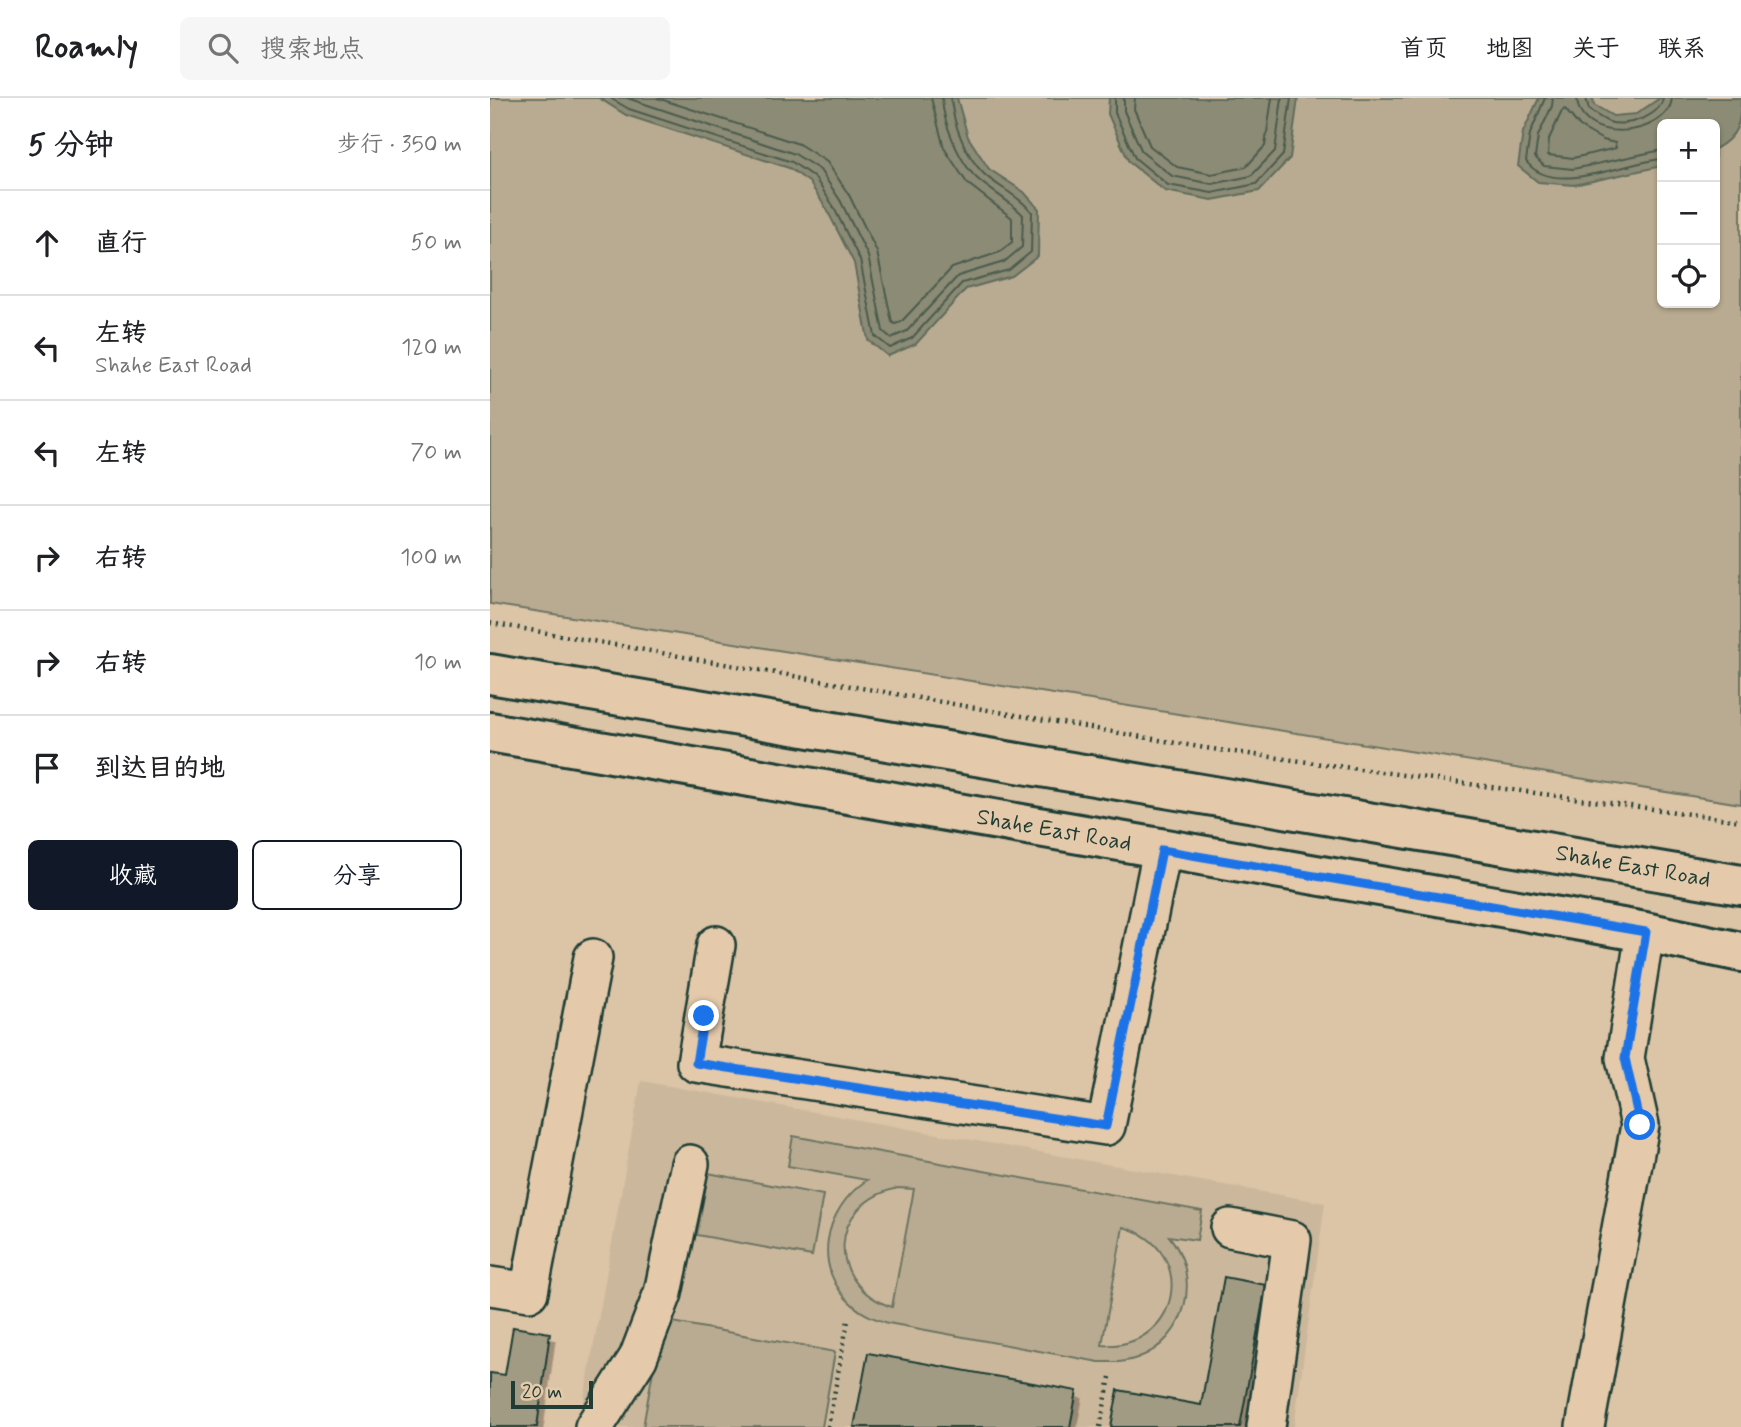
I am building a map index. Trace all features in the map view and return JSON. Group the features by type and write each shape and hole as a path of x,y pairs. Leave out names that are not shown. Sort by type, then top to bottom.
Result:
{"main road":[{"name":"Shahe East Road","path":"490,674 1741,885"},
{"name":"Shahe East Road","path":"490,732 1646,932 1741,952"}],"lane":[{"path":"716,945 696,1063 1106,1126 1162,850"},
{"path":"1585,1427 1640,1125 1625,1058 1646,932"},
{"path":"490,1286 528,1292 593,958"},
{"path":"594,1427 638,1358 663,1293 690,1164"},
{"path":"1230,1228 1292,1240 1266,1427"}],"path":[{"path":"490,623 1205,748 1741,821"},
{"path":"828,1427 848,1320"},
{"path":"1100,1427 1110,1377"}],"shaded area":[{"path":"490,98 1741,98 1741,804 490,604"},
{"path":"641,1081 1325,1203 1294,1427 579,1427"},
{"path":"793,1136 1202,1211 1197,1240 1169,1236 1185,1269 1187,1287 1178,1322 1168,1337 1137,1358 1099,1362 888,1323 875,1318 854,1306 840,1291 831,1275 827,1258 832,1223 852,1192 867,1180 788,1166","holes":["898,1188 914,1189 892,1307 870,1296 855,1281 846,1263 844,1244 848,1226 858,1210 875,1196","1123,1227 1147,1238 1163,1255 1171,1275 1171,1296 1163,1315 1149,1332 1129,1342 1102,1345"]},
{"path":"708,1173 823,1195 812,1256 697,1235"},
{"path":"662,1320 835,1352 822,1427 643,1427"}],"water":[{"path":"599,98 957,98 968,137 989,169 1024,192 1039,209 1038,256 1012,276 966,289 916,344 888,356 868,340 854,263 826,208 809,182 789,168 626,115"},
{"path":"1109,98 1298,98 1290,158 1259,191 1212,200 1165,191 1129,162 1108,114"},
{"path":"1539,98 1593,98 1594,105 1613,116 1636,114 1660,98 1741,98 1737,128 1720,146 1720,119 1657,119 1657,167 1574,185 1538,182 1518,166 1523,132"}],"building":[{"path":"1224,1277 1266,1285 1240,1427 1111,1427 1118,1390 1201,1405"},
{"path":"513,1327 550,1333 537,1427 490,1427 490,1373 505,1375"},
{"path":"868,1353 1077,1391 1070,1427 854,1427"}],"route":[{"path":"704,1016 696,1063 1106,1126 1162,850 1646,932 1625,1058 1640,1125"}]}
